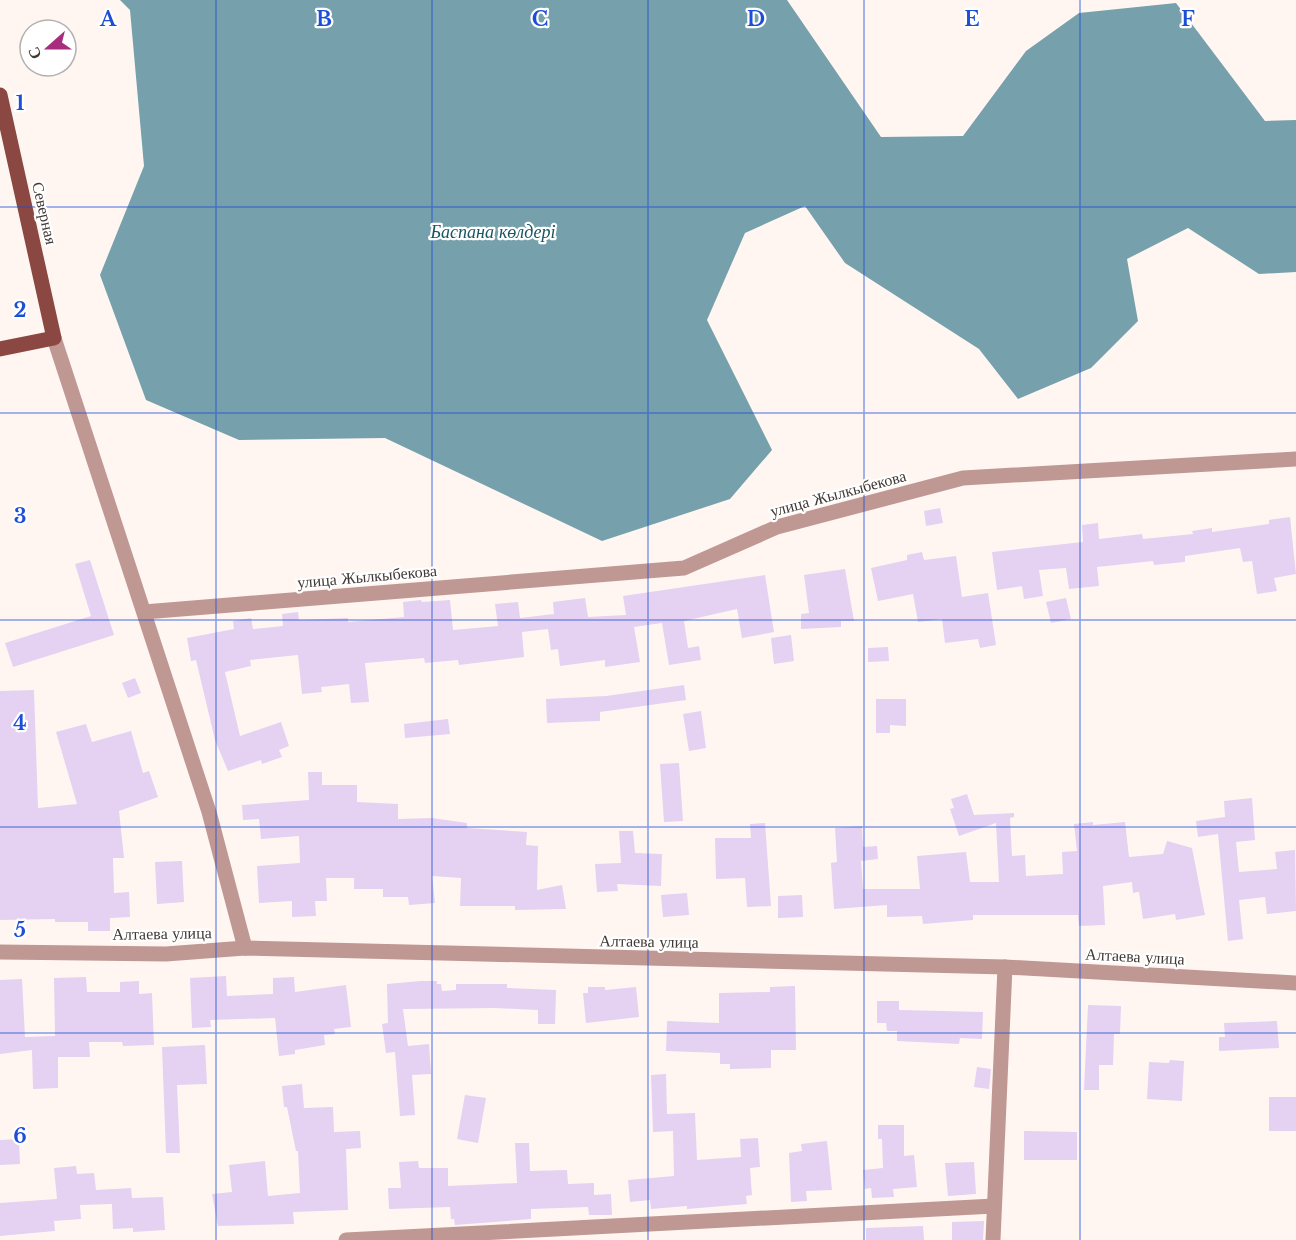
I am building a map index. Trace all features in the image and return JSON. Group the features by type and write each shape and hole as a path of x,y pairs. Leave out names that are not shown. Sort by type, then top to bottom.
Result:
{"main road":[{"name":"Северная","path":"0,95 54,339"},
{"path":"0,349 54,339"}],"street":[{"path":"54,339 209,812 244,948"},
{"name":"улица Жылкыбекова","path":"144,612 684,568 777,527 963,478 1296,459"},
{"name":"Алтаева улица","path":"0,952 166,954 244,948 1005,968 1296,983"},
{"path":"993,1240 1005,968"},
{"path":"346,1240 423,1238 994,1206"}],"water":[{"name":"Баспана көлдері","path":"120,0 787,0 881,137 963,136 1026,51 1079,13 1176,3 1265,121 1296,120 1296,272 1259,274 1188,228 1127,259 1138,321 1091,368 1018,399 979,349 845,263 805,206 745,233 707,320 772,450 730,499 602,541 385,438 239,440 146,400 100,275 144,166 130,10"}],"building":[{"path":"940,508 943,523 926,526 924,511"},
{"path":"1290,517 1296,574 1274,578 1277,591 1257,594 1252,561 1243,562 1240,548 1185,556 1185,562 1154,565 1153,561 1097,567 1099,586 1069,589 1066,568 1039,570 1043,596 1024,599 1022,586 997,590 992,552 1083,542 1082,525 1098,523 1099,539 1142,534 1143,539 1193,534 1192,531 1212,528 1212,532 1269,524 1269,520"},
{"path":"922,552 924,560 956,556 962,597 988,593 996,645 980,648 978,639 945,643 942,619 918,622 913,594 878,601 871,568 907,560 907,555"},
{"path":"90,560 114,635 13,667 5,643 91,616 75,564"},
{"path":"845,569 854,621 841,621 841,627 801,629 801,614 809,613 804,575"},
{"path":"765,575 774,632 742,638 737,609 684,621 688,648 699,646 701,660 669,665 662,623 634,627 640,662 605,667 605,660 560,666 558,649 551,650 548,629 522,632 524,657 459,665 458,660 425,663 424,658 365,663 369,702 351,703 349,684 321,687 322,692 302,694 298,655 250,660 251,666 225,672 240,736 281,722 289,746 279,750 282,757 262,764 261,760 228,771 215,740 196,660 191,661 187,638 234,629 233,621 251,618 253,629 283,626 282,614 298,612 299,620 348,618 348,622 404,617 403,602 421,600 422,602 450,600 453,630 498,626 495,604 518,602 520,618 554,614 553,602 585,598 588,617 626,615 623,596"},
{"path":"1066,598 1071,619 1051,623 1046,602"},
{"path":"791,635 794,661 774,664 771,638"},
{"path":"888,647 889,661 868,662 868,648"},
{"path":"135,678 141,693 128,698 122,683"},
{"path":"684,685 686,700 600,712 600,721 547,723 546,699 606,696"},
{"path":"34,690 38,808 77,804 56,732 86,724 92,742 131,731 143,773 149,771 158,797 119,811 124,858 113,858 114,893 129,892 130,917 110,918 110,931 88,931 88,922 55,922 55,919 0,920 0,691"},
{"path":"876,699 906,699 906,726 890,725 890,733 876,733"},
{"path":"701,711 706,748 689,751 683,714"},
{"path":"448,719 450,734 405,738 404,724"},
{"path":"679,763 683,821 664,822 660,764"},
{"path":"308,772 322,772 322,785 357,785 357,802 398,804 398,819 432,818 467,823 467,828 527,832 526,845 538,846 537,890 562,885 566,909 515,910 515,906 460,906 461,878 432,876 435,903 409,905 408,897 383,897 383,889 354,889 354,878 326,878 327,901 315,901 316,916 292,917 292,901 259,903 257,866 300,863 299,836 261,839 259,819 243,820 242,805 309,800"},
{"path":"967,794 974,815 1014,813 1014,817 1010,818 1012,856 1025,855 1026,876 1063,874 1062,852 1077,851 1074,824 1125,822 1129,857 1163,854 1167,841 1192,848 1205,915 1176,920 1175,914 1143,919 1139,892 1133,893 1132,882 1103,886 1105,925 1079,926 1078,915 973,915 973,920 923,924 922,916 887,917 887,905 834,909 831,863 837,862 835,828 862,826 863,847 877,846 878,859 861,861 863,889 920,889 917,856 966,852 970,882 999,882 996,823 959,836 950,809 954,808 951,799"},
{"path":"1252,798 1255,840 1236,842 1239,872 1277,869 1275,852 1295,850 1296,911 1267,914 1265,897 1239,900 1243,939 1228,941 1218,834 1198,837 1196,821 1225,817 1224,801"},
{"path":"765,823 771,906 747,907 745,878 716,879 715,838 751,838 750,824"},
{"path":"619,831 633,831 635,853 662,854 661,886 617,884 618,891 597,892 595,864 621,863"},
{"path":"182,861 184,902 157,904 155,862"},
{"path":"687,893 689,915 663,917 661,895"},
{"path":"802,895 803,917 778,918 778,896"},
{"path":"226,976 227,996 273,994 273,978 294,977 295,992 346,985 351,1027 334,1029 335,1034 324,1035 325,1045 295,1050 295,1054 279,1056 275,1018 210,1020 211,1027 192,1028 190,978"},
{"path":"86,977 87,992 120,992 120,982 139,981 139,994 152,993 154,1045 123,1046 122,1042 89,1042 90,1057 58,1057 58,1088 33,1089 32,1050 0,1054 0,980 22,979 25,1037 55,1036 54,978"},
{"path":"437,981 437,984 441,984 442,991 456,990 456,984 507,984 507,988 556,990 555,1024 538,1024 538,1010 403,1009 408,1046 429,1044 431,1074 412,1075 415,1115 400,1116 395,1052 386,1053 382,1024 388,1023 387,984"},
{"path":"795,986 796,1050 771,1050 771,1068 730,1069 730,1064 720,1064 720,1053 666,1051 667,1021 719,1023 719,993 770,992 770,987"},
{"path":"588,987 605,987 605,990 636,987 639,1017 586,1023 583,993 588,993"},
{"path":"877,1001 899,1001 899,1010 983,1012 982,1039 960,1038 959,1044 897,1041 897,1031 887,1031 886,1023 877,1023"},
{"path":"1088,1005 1121,1006 1120,1034 1114,1034 1113,1065 1099,1065 1099,1090 1084,1090"},
{"path":"1277,1021 1279,1048 1219,1051 1219,1037 1225,1037 1224,1023"},
{"path":"205,1045 207,1084 177,1085 180,1153 166,1153 162,1047"},
{"path":"1170,1060 1184,1061 1182,1101 1147,1099 1149,1062 1169,1063"},
{"path":"977,1067 991,1069 989,1089 974,1087"},
{"path":"666,1074 667,1114 695,1113 697,1160 741,1157 740,1139 758,1138 760,1167 750,1168 752,1195 746,1196 747,1204 687,1209 687,1206 651,1209 650,1200 630,1202 628,1180 674,1176 673,1131 653,1132 651,1075"},
{"path":"302,1084 304,1108 333,1107 334,1132 360,1131 361,1148 346,1149 348,1210 293,1212 294,1224 218,1226 212,1194 232,1192 229,1165 265,1161 268,1196 300,1193 298,1151 296,1151 287,1107 284,1107 282,1086"},
{"path":"465,1095 486,1098 478,1143 457,1139"},
{"path":"1269,1097 1296,1097 1296,1131 1269,1131"},
{"path":"878,1125 904,1125 904,1156 914,1155 917,1187 893,1189 894,1197 872,1198 871,1188 865,1189 863,1170 883,1168 882,1139 878,1139"},
{"path":"1024,1131 1077,1132 1077,1160 1024,1160"},
{"path":"19,1139 20,1164 0,1165 0,1140"},
{"path":"827,1141 832,1190 806,1191 807,1201 791,1202 789,1153 802,1151 801,1144"},
{"path":"515,1143 529,1143 530,1171 567,1170 568,1184 594,1183 594,1195 611,1194 612,1215 589,1215 588,1207 531,1209 531,1219 455,1225 454,1219 451,1219 450,1207 389,1209 388,1188 401,1188 399,1162 418,1161 419,1168 448,1168 448,1186 517,1183"},
{"path":"974,1162 976,1194 948,1196 945,1163"},
{"path":"76,1166 77,1174 94,1173 96,1190 131,1188 132,1198 163,1197 165,1230 133,1232 133,1228 113,1229 112,1204 80,1205 81,1219 54,1221 55,1231 0,1236 0,1203 57,1199 54,1168"},
{"path":"984,1221 983,1240 952,1240 952,1222"},
{"path":"923,1226 924,1240 866,1240 866,1228"}]}
